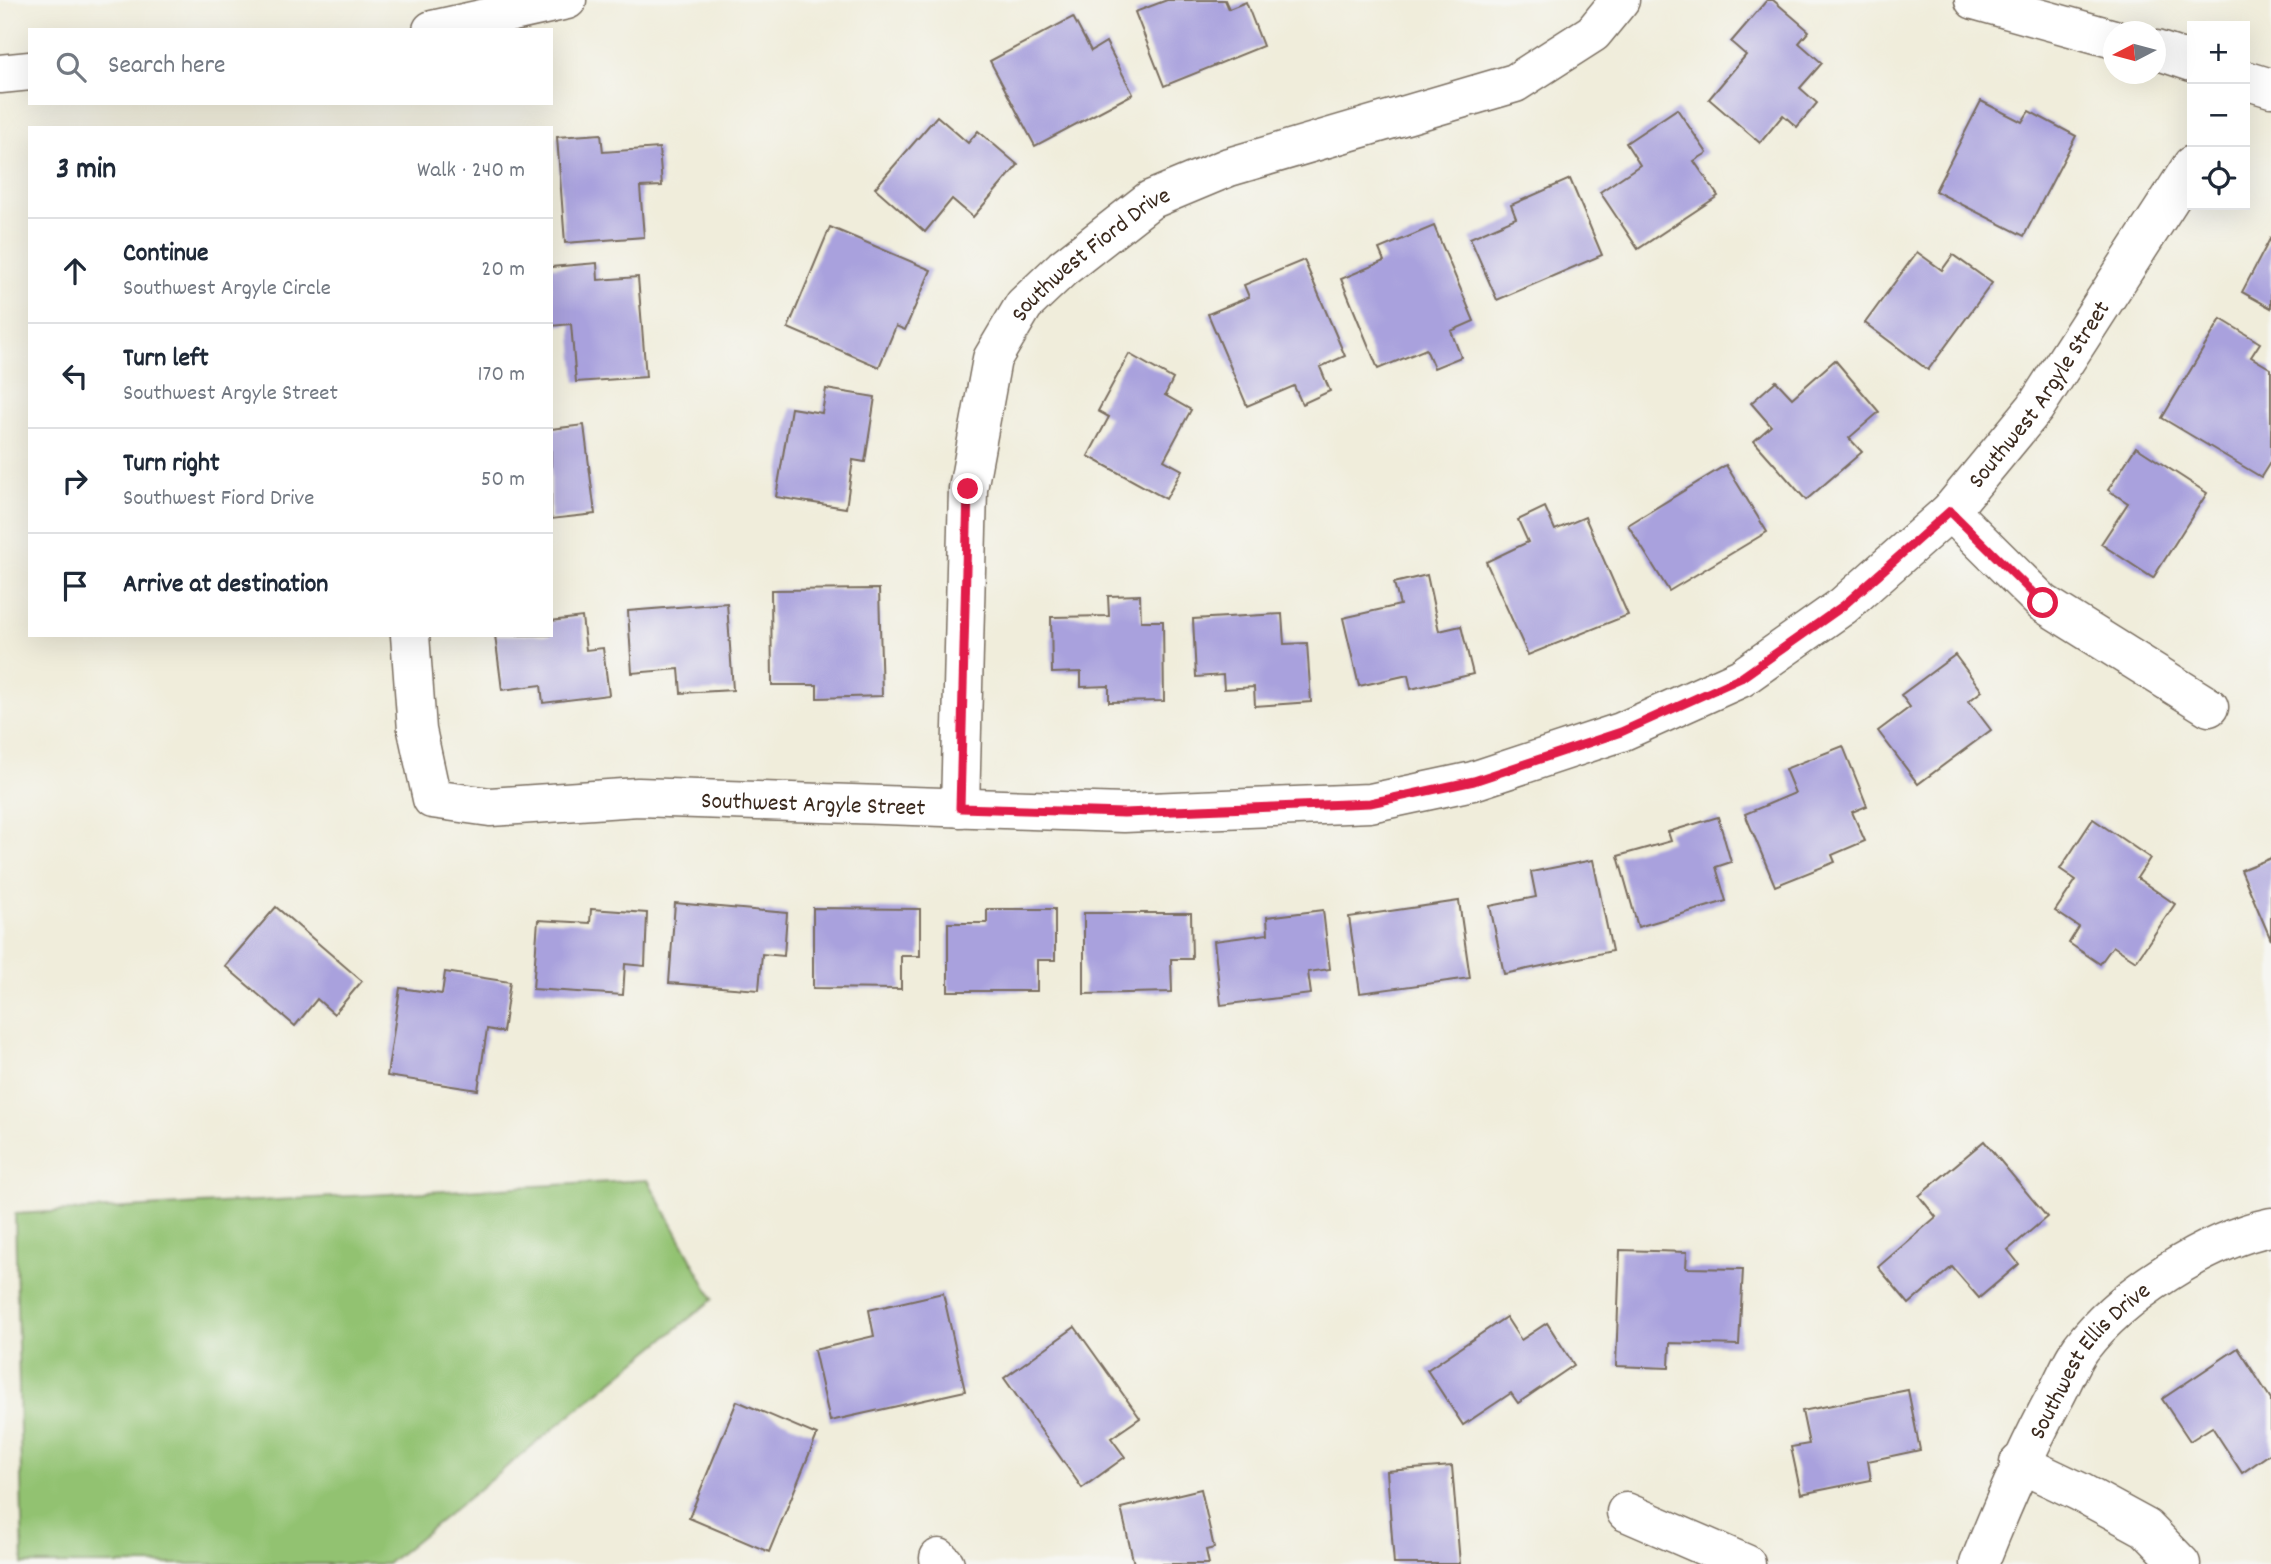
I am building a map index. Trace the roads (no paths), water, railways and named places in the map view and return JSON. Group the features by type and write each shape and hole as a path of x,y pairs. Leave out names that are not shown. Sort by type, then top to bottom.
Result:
{"street":[{"path":"441,28 567,0"},
{"name":"Southwest Fiord Drive","path":"960,808 968,489 992,359 1024,304 1063,268 1150,200 1229,167 1515,83 1593,33 1620,0"},
{"path":"1974,0 2103,36"},
{"path":"2166,54 2187,60"},
{"path":"0,74 28,71"},
{"name":"Southwest Argyle Street","path":"410,637 417,730 432,799 490,807 638,797 1124,813 1370,803 1474,781 1621,732 1741,678 1843,606 1950,511 2035,408 2187,173"},
{"path":"1950,511 2043,603 2209,707"},
{"name":"Southwest Ellis Drive","path":"1979,1564 2019,1463 2081,1348 2126,1304 2174,1266 2250,1231 2271,1227"},
{"path":"2019,1463 2081,1492 2146,1528 2180,1564"},
{"path":"1626,1511 1746,1564"}]}
